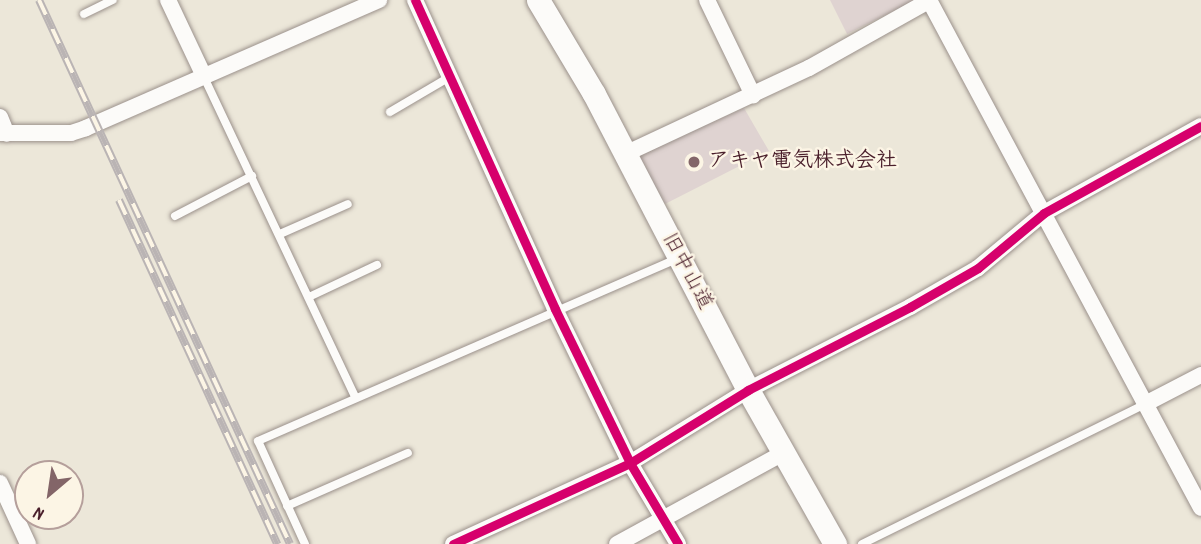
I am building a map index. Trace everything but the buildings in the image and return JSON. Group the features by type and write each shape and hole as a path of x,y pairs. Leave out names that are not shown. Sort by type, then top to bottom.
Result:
{"main road":[{"name":"旧中山道","path":"538,0 625,154 748,390 835,544"}],"street":[{"path":"168,0 203,74"},
{"path":"0,117 3,134 79,131 357,4 379,0"},
{"path":"415,0 448,78 555,309 630,463 678,544"},
{"path":"707,0 753,95"},
{"path":"625,154 753,95 929,0 1201,508"},
{"path":"453,544 630,463 748,390 978,268 1044,213 1199,132"},
{"path":"1145,404 1201,375"},
{"path":"617,544 783,453"},
{"path":"0,483 28,544"}],"lane":[{"path":"84,14 113,0"},
{"path":"203,74 311,296 356,398"},
{"path":"390,111 448,78"},
{"path":"175,216 252,176"},
{"path":"280,234 348,204"},
{"path":"305,544 258,441 555,309 678,258"},
{"path":"311,296 377,265"},
{"path":"862,544 1145,404"},
{"path":"287,506 408,453"}],"railway":[{"path":"39,0 290,544"},
{"path":"119,200 277,544"}],"cycle path":[{"path":"415,0 555,309 630,463 678,544"},
{"path":"453,544 630,463 748,390 910,307 978,268 1044,213 1201,126"}],"place":[{"name":"アキヤ電気株式会社","path":"694,162"}]}
